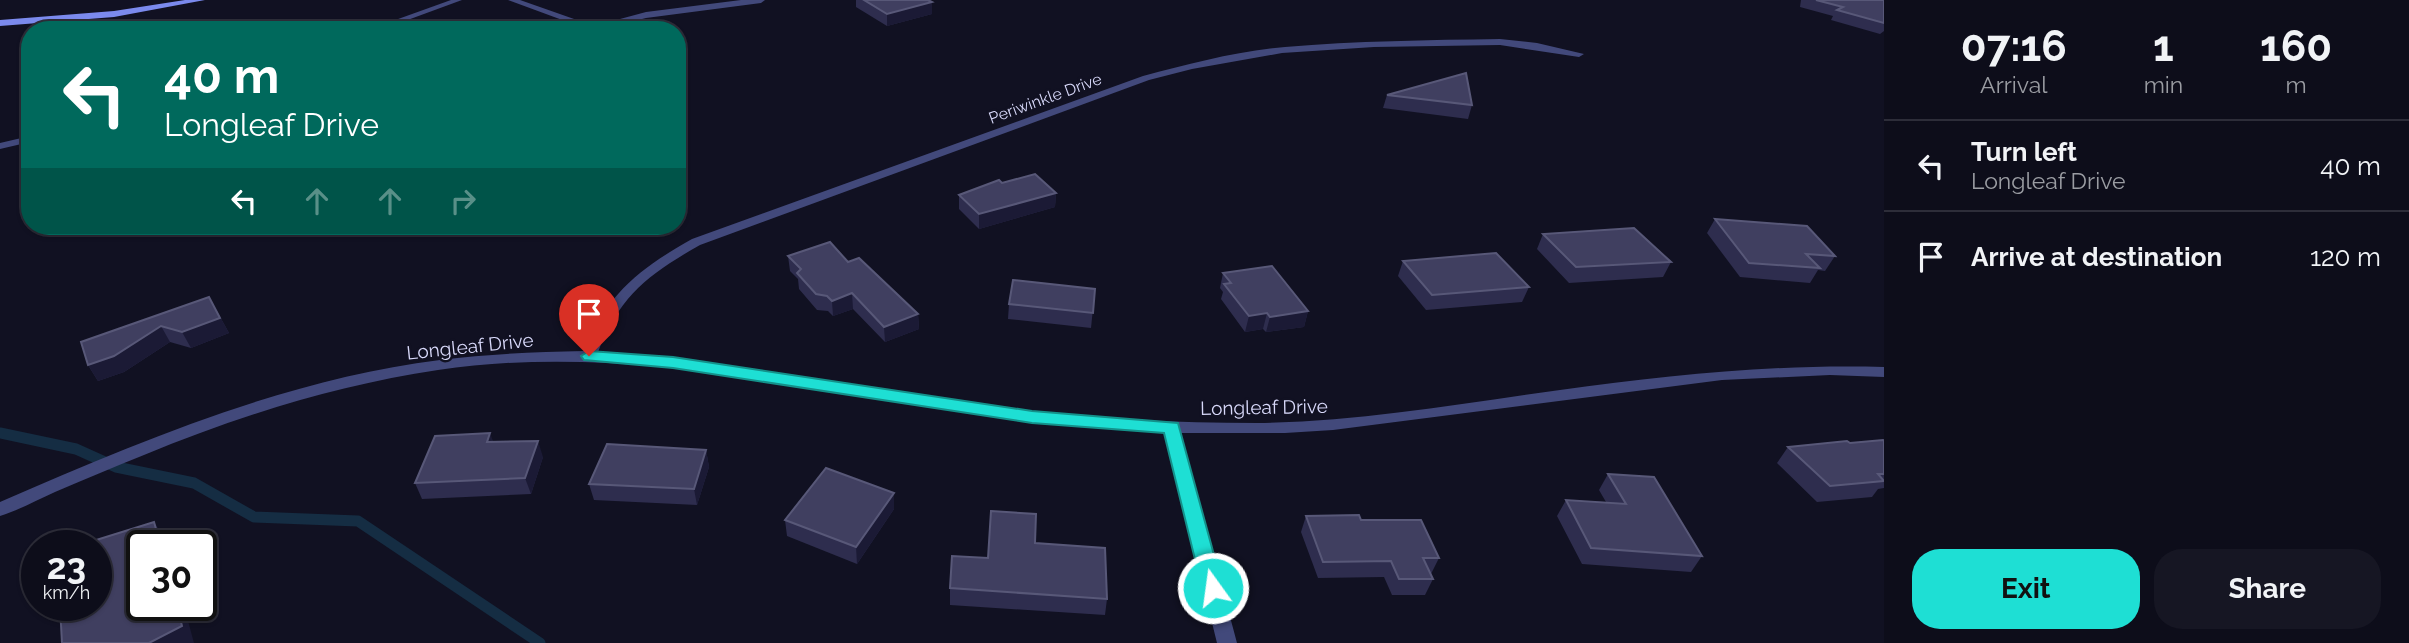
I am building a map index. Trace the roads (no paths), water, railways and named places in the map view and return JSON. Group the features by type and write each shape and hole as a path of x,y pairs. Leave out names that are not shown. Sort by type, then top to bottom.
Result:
{"street":[{"path":"25,21 114,14 201,0"},
{"path":"512,0 568,21"},
{"path":"622,21 646,15 761,0"},
{"path":"0,23 21,21"},
{"name":"Periwinkle Drive","path":"589,356 600,325 626,290 659,262 696,242 1146,78 1239,56 1335,45 1500,43 1538,46 1579,54"},
{"path":"0,146 21,141"},
{"name":"Longleaf Drive","path":"0,509 105,463 233,414 328,387 420,368 507,358 589,356 673,363 1032,417 1172,428 1357,424 1703,376 1771,371 1884,372"},
{"path":"1172,428 1227,643"}],"lane":[{"path":"397,21 458,0"}],"waterway":[{"path":"0,433 76,449 116,467 194,483 254,517 358,521 540,643"}]}
